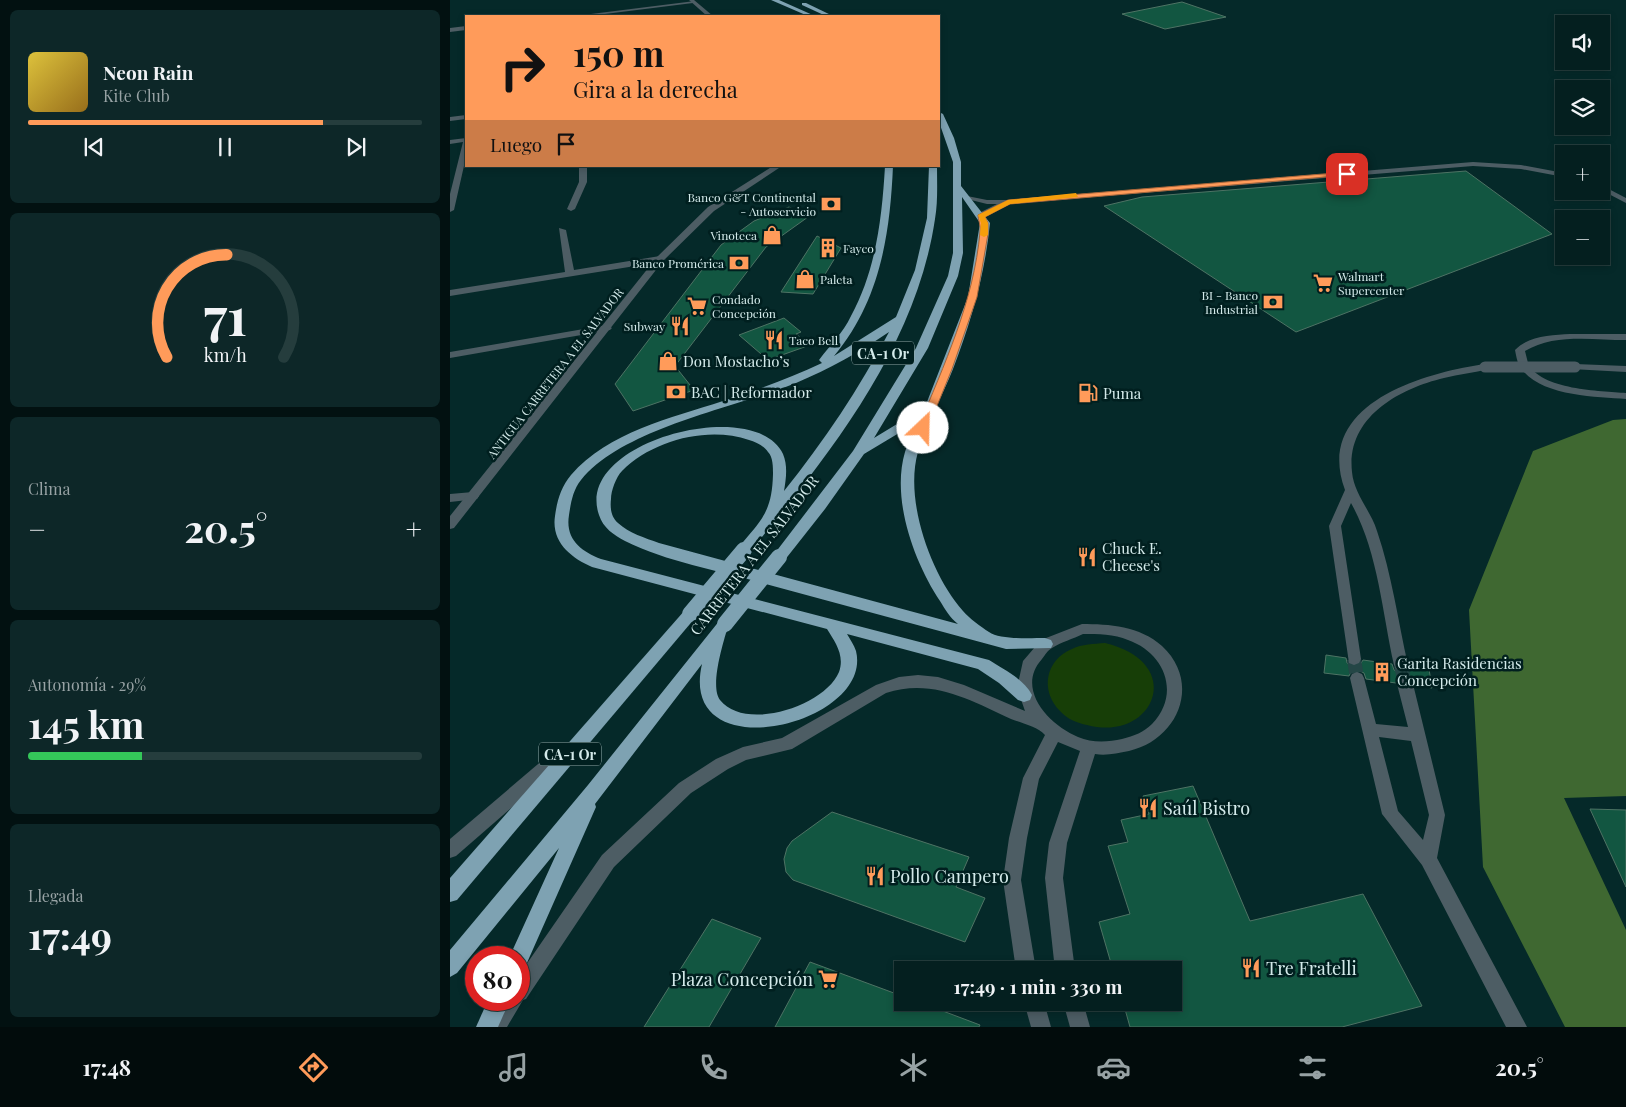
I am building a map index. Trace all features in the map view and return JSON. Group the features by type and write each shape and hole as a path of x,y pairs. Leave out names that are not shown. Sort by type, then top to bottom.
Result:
{"highway":[{"path":"774,0 810,15"},
{"path":"794,0 828,15"},
{"name":"CARRETERA A EL SALVADOR","path":"450,966 594,791 820,506 859,452 922,348 953,276 958,253 957,162 954,148 940,116"},
{"path":"804,375 824,360 839,345 850,329 870,284 883,243 887,215 889,167"},
{"name":"CARRETERA A EL SALVADOR","path":"450,893 744,550 844,420 901,319 920,274 932,226 933,167"},
{"path":"958,187 985,223 984,234 973,297 931,408 911,453 908,479 911,518 924,557 939,588 958,616 987,638"},
{"path":"901,319 851,351 804,375 634,436 606,452 581,473 569,489 561,511 562,530 577,555 598,563 982,664 1005,678 1024,695"},
{"path":"859,452 931,408"},
{"path":"772,516 779,484 778,456 769,445 749,435 727,431 698,432 668,438 638,452 615,470 606,490 603,506 609,523 633,540 683,556 1006,643 1045,644"},
{"path":"723,627 710,666 708,686 713,704 728,716 749,721 776,721 804,712 822,702 837,688 848,668 848,652 833,625"},
{"path":"523,946 594,791"},
{"path":"487,1027 494,1011"}],"street":[{"path":"586,15 692,1 709,15"},
{"path":"450,30 465,28"},
{"path":"450,119 465,117"},
{"path":"450,142 465,141"},
{"path":"450,210 465,145"},
{"path":"966,198 988,202 1008,202 1473,164 1520,167 1555,173"},
{"path":"571,209 583,182 583,167"},
{"name":"ANTIGUA CARRETERA A EL SALVADOR","path":"450,525 660,259 710,209 776,167"},
{"path":"1610,192 1626,201"},
{"path":"980,216 1008,202"},
{"path":"562,230 570,274"},
{"path":"450,293 660,259"},
{"path":"450,355 607,328"},
{"path":"1626,337 1541,340 1528,344 1520,350 1520,357 1538,377 1564,389 1581,393 1626,396"},
{"path":"1400,665 1371,529 1350,492 1345,469 1348,436 1359,418 1375,406 1411,385 1452,371 1485,367 1626,369"},
{"path":"1350,492 1335,526 1354,659"},
{"path":"450,498 473,496"},
{"path":"530,976 608,861 686,788 722,764 743,754 786,744 881,689 899,683 918,681 938,683 959,689 1048,730 1089,747 1114,748 1137,742 1157,731 1170,715 1176,699 1175,682 1169,666 1157,651 1142,640 1123,632 1103,628 1082,629 1062,634 1045,644 1035,654 1027,666 1024,680 1024,695 1048,730"},
{"path":"1358,678 1390,814 1428,860 1457,918 1517,1027"},
{"path":"1405,684 1438,814 1428,860"},
{"path":"450,850 591,730"},
{"path":"1025,961 1012,880 1018,838 1032,778 1048,730"},
{"path":"1370,730 1418,735"},
{"path":"1064,961 1054,878 1058,843 1089,747"},
{"path":"495,1027 506,1011"},
{"path":"1037,1011 1041,1027"},
{"path":"1076,1011 1080,1027"}],"green space":[{"path":"1626,419 1626,796 1564,798 1626,930 1626,1027 1565,1027 1483,867 1469,610 1533,451 1613,420"},
{"path":"1105,643 1131,653 1147,667 1153,682 1152,698 1144,712 1130,723 1110,727 1083,724 1066,716 1054,703 1048,685 1051,668 1063,654 1080,646"}],"building":[{"path":"1182,2 1226,17 1165,29 1122,14"},
{"name":"Walmart Supercenter","path":"1466,171 1552,234 1296,332 1104,206 1142,197"},
{"name":"Condado Concepción","path":"789,207 808,217 766,247 675,366 694,390 633,411 615,384 721,245 754,221"},
{"path":"817,236 841,248 813,294 781,292"},
{"name":"Taco Bell","path":"784,318 801,332 796,334 810,345 768,360 739,335"},
{"name":"Garita Rasidencias Concepción","path":"1326,655 1346,658 1347,663 1353,667 1360,665 1363,660 1392,664 1394,670 1400,673 1407,671 1410,666 1429,669 1432,688 1415,685 1412,679 1406,676 1399,678 1396,683 1366,679 1364,673 1358,670 1351,672 1349,676 1324,673"},
{"path":"1193,786 1250,921 1363,894 1422,1006 1342,1027 1130,1027 1126,1011 1182,1011 1182,961 1110,961 1099,922 1130,914 1108,846 1128,842 1121,820 1149,814 1143,796"},
{"path":"1590,809 1626,810 1626,887"},
{"name":"Pollo Campero","path":"832,812 969,857 956,887 985,898 965,942 793,880 786,872 784,859 787,848 792,841"},
{"path":"712,919 761,938 709,1027 644,1027"},
{"name":"Plaza Concepción","path":"810,962 894,993 894,1011 943,1011 980,1025 979,1027 775,1027"}],"tunnel":[{"path":"1354,659 1357,678"},
{"path":"1401,665 1405,684"}],"slow traffic":[{"path":"984,235 985,223 980,216 1008,202 1076,196"}],"place":[{"name":"Banco G&T Continental - Autoservicio","path":"831,204"},
{"name":"Vinoteca","path":"772,235"},
{"name":"Fayco","path":"828,248"},
{"name":"Banco Promérica","path":"739,263"},
{"name":"Paleta","path":"805,279"},
{"name":"Walmart Supercenter","path":"1323,283"},
{"name":"BI - Banco Industrial","path":"1273,302"},
{"name":"Condado Concepción","path":"697,306"},
{"name":"Subway","path":"680,326"},
{"name":"Taco Bell","path":"774,340"},
{"name":"Don Mostacho’s","path":"668,361"},
{"name":"BAC | Reformador","path":"676,392"},
{"name":"Puma","path":"1088,393"},
{"name":"Chuck E. Cheese's","path":"1087,557"},
{"name":"Garita Rasidencias Concepción","path":"1382,672"},
{"name":"Saúl Bistro","path":"1148,808"},
{"name":"Pollo Campero","path":"875,876"},
{"name":"Tre Fratelli","path":"1251,968"},
{"name":"Plaza Concepción","path":"828,979"}],"route":[{"path":"923,428 964,325 973,297 985,223 980,216 1008,202 1347,174"}]}
